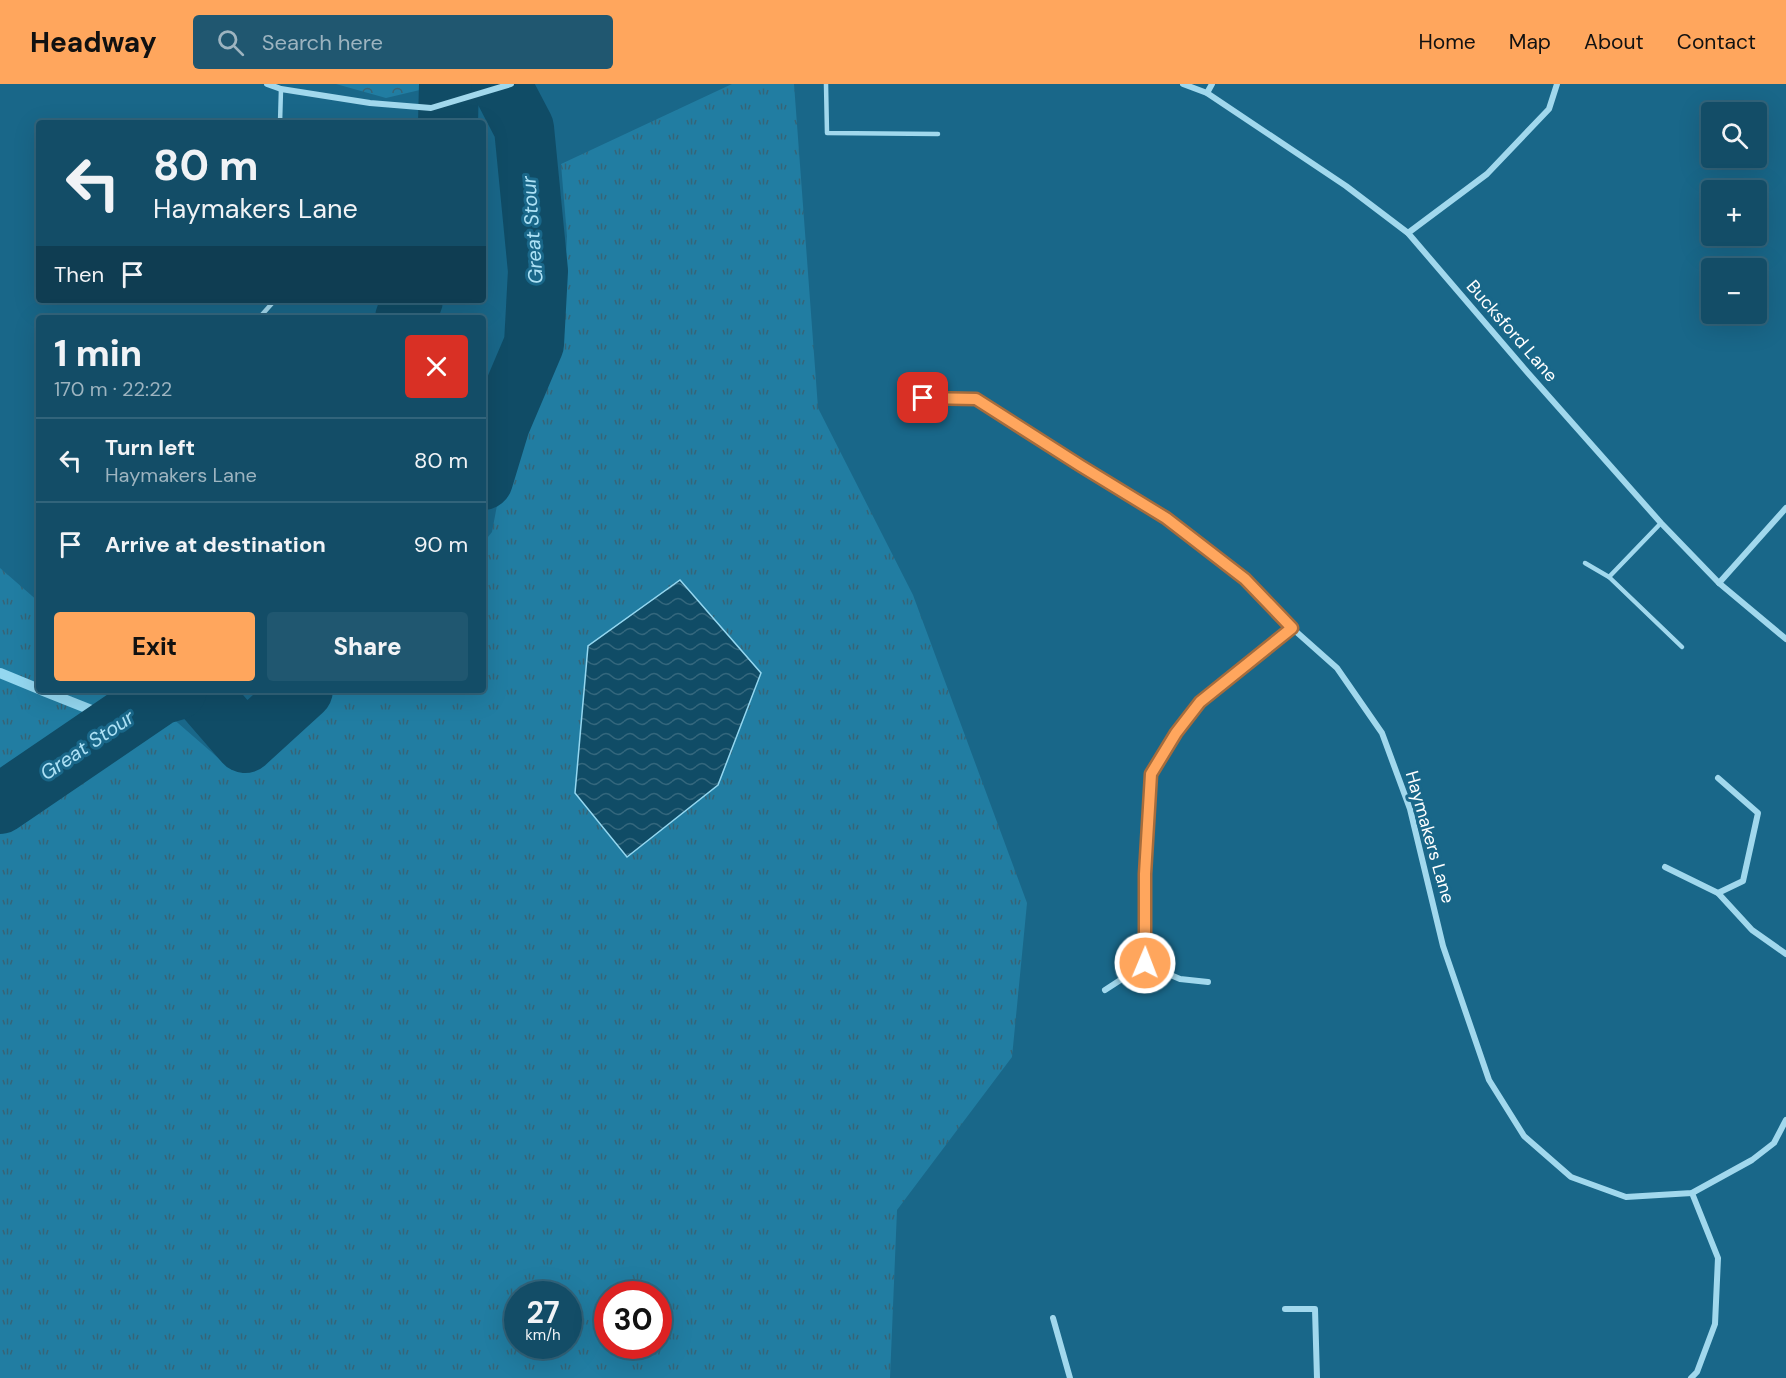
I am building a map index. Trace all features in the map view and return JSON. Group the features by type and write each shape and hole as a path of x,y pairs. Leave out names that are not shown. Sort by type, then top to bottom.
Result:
{"street":[{"path":"267,84 281,89 370,103 431,108 511,84"},
{"name":"Bucksford Lane","path":"1183,84 1207,93 1346,186 1408,233 1661,523 1719,583 1786,639"},
{"path":"1207,93 1212,84"},
{"path":"1408,233 1487,174 1549,109 1557,84"},
{"name":"Haymakers Lane","path":"923,398 976,399 1166,518 1245,579 1292,628 1337,668 1382,733 1410,809 1443,946 1489,1080 1524,1136 1571,1177 1626,1197 1692,1193 1752,1160 1774,1143 1786,1120"},
{"path":"1719,583 1786,508"},
{"path":"1145,963 1145,874 1151,774 1176,733 1200,702 1292,628"},
{"path":"1718,778 1758,813 1743,881 1718,893"},
{"path":"1665,867 1718,893 1752,930 1786,954"},
{"path":"1145,963 1180,979 1208,982"},
{"path":"1105,990 1145,963"},
{"path":"1691,1378 1697,1372 1715,1324 1718,1257 1692,1193"},
{"path":"1285,1309 1315,1309 1317,1378"},
{"path":"1053,1318 1070,1378"}],"lane":[{"path":"826,84 827,133 938,134"},
{"path":"280,120 281,89"},
{"path":"262,315 272,303"},
{"path":"1609,577 1661,523"},
{"path":"1585,563 1609,577 1682,647"}],"green space":[{"path":"336,84 445,84 386,98"},
{"path":"732,84 794,84 818,408 913,595 1027,903 1012,1057 897,1210 890,1378 0,1378 0,568 36,599 36,693 143,693 232,770 321,693 486,693 486,539 492,532 501,484 562,346 567,236 561,164"}],"water":[{"path":"680,580 761,673 718,785 627,857 575,793 588,646"}],"waterway":[{"path":"448,120 449,84"},
{"name":"Great Stour","path":"486,470 500,424 534,344 538,271 524,128 501,84"},
{"path":"406,315 412,303"},
{"path":"0,673 36,688"},
{"path":"49,693 114,719 160,695"},
{"name":"Great Stour","path":"0,804 160,695 167,693"},
{"name":"Great Stour","path":"202,693 245,743 300,693"}],"route":[{"path":"923,398 976,399 1166,518 1245,579 1292,628 1200,702 1176,733 1151,774 1145,874 1145,963"}]}
